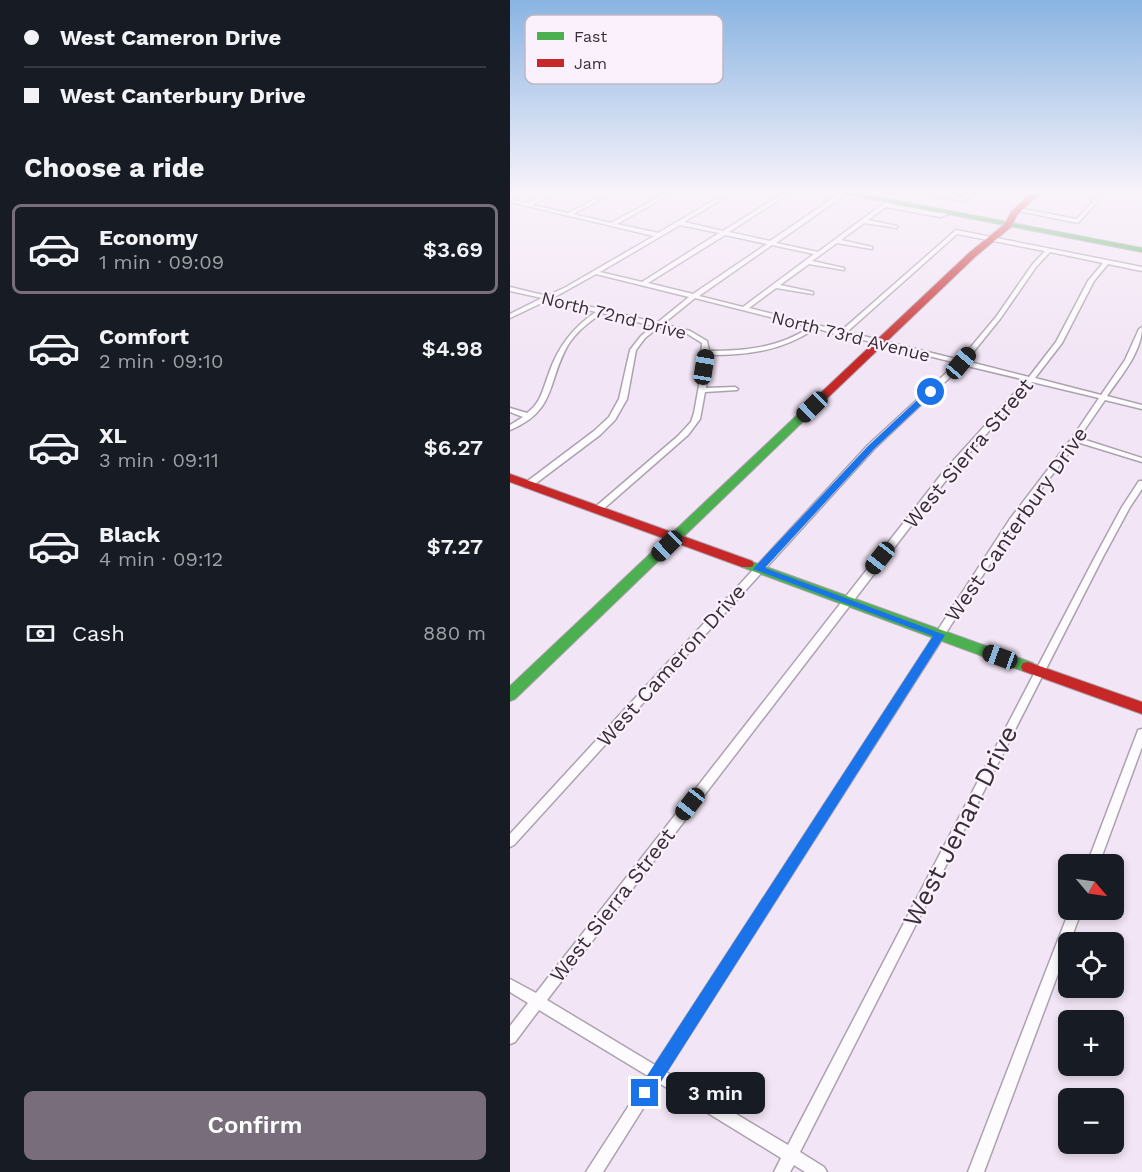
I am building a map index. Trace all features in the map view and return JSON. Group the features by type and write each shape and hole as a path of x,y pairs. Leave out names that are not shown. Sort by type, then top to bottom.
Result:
{"street":[{"path":"510,316 547,299 638,247"},
{"path":"644,284 703,247"},
{"path":"528,485 597,433 612,418 622,399 636,345 693,297 766,247"},
{"path":"787,247 819,254"},
{"path":"744,309 829,247"},
{"path":"864,247 870,248"},
{"path":"840,334 939,247"},
{"path":"510,695 983,247"},
{"path":"1032,247 1142,268"},
{"path":"1124,247 1142,250"},
{"name":"West Cameron Drive","path":"510,842 871,447 961,363 998,318 1034,266 1049,250"},
{"name":"West Sierra Street","path":"510,1037 947,473 1030,380 1059,343 1091,281 1107,261"},
{"path":"808,262 842,269"},
{"name":"North 73rd Avenue","path":"595,272 878,344 1142,407"},
{"path":"776,286 811,293"},
{"name":"North 72nd Drive","path":"510,289 603,310 698,337 705,342 706,353"},
{"path":"510,428 528,416 543,401 561,349 568,338 582,324 603,310"},
{"path":"597,510 687,432 698,415 706,353 738,353 769,349 796,340 814,327"},
{"name":"West Canterbury Drive","path":"594,1172 1014,519 1075,439 1128,360 1142,329"},
{"path":"769,349 776,355"},
{"path":"702,390 735,389"},
{"path":"510,410 528,416"},
{"path":"1075,439 1142,460"},
{"path":"510,478 1142,708"},
{"name":"West Jenan Drive","path":"782,1172 1115,527 1142,483"},
{"path":"1097,854 1142,733"},
{"path":"976,1172 1072,920"},
{"path":"510,985 819,1172"}],"traffic: fast":[{"path":"1125,247 1142,250"},
{"path":"510,695 814,405"},
{"path":"747,564 1028,667"}],"traffic: jam":[{"path":"814,405 982,247"},
{"path":"510,478 747,564"},
{"path":"1028,667 1142,708"}],"route":[{"path":"645,1093 939,635 758,569 871,447 931,392"}]}
